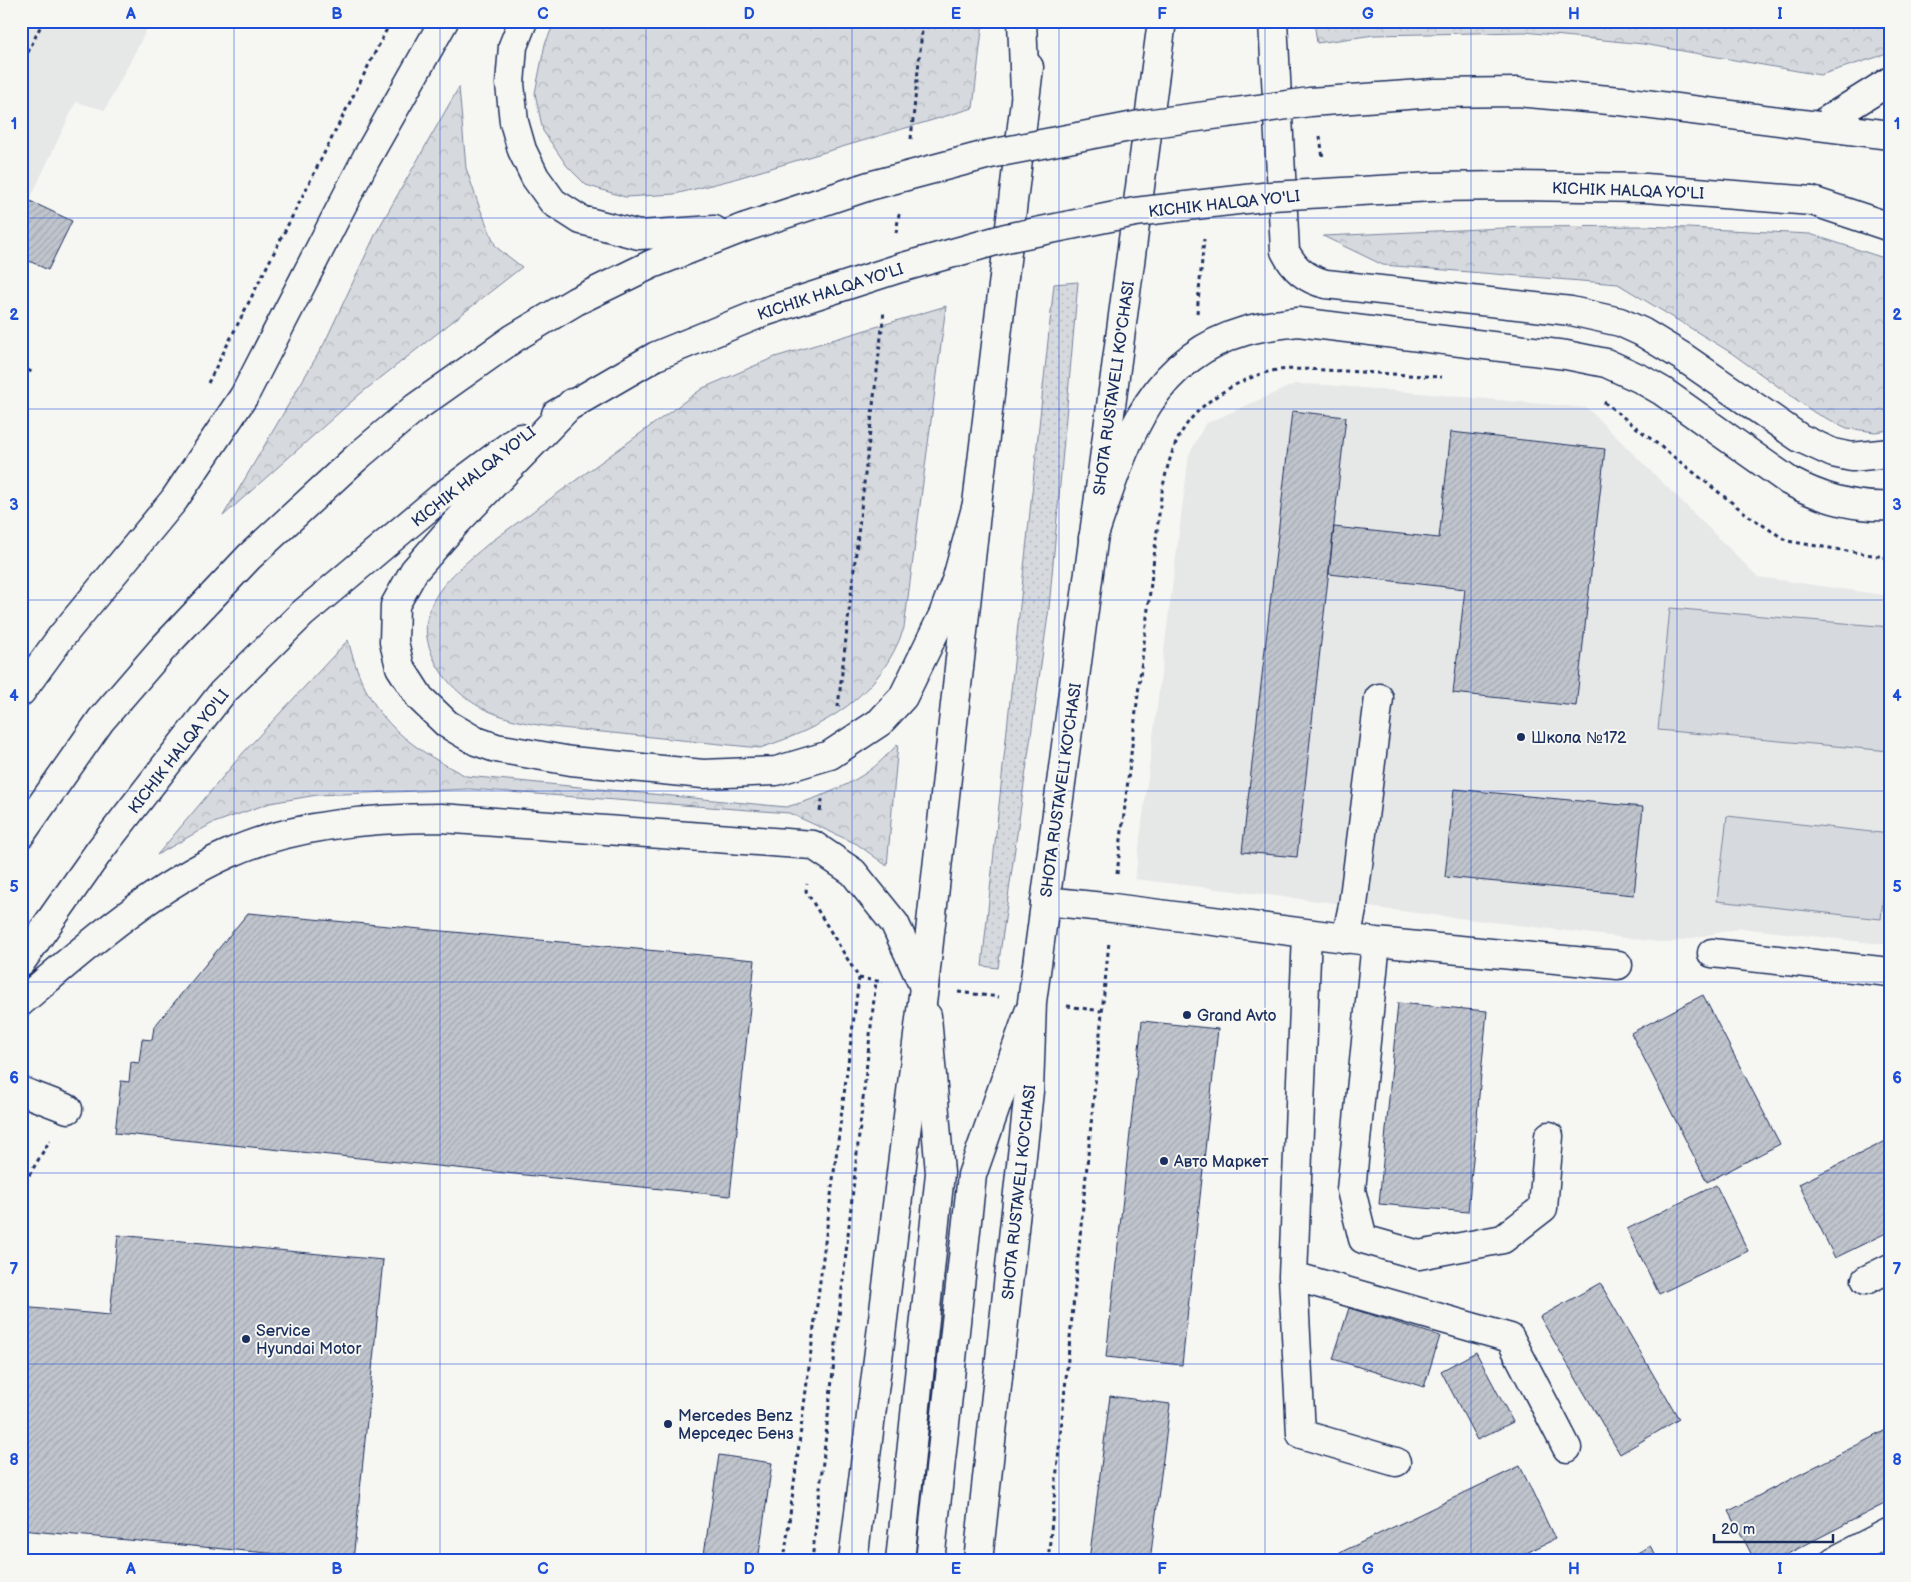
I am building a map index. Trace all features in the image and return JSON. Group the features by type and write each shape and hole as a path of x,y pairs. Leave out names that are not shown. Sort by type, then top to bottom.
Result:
{"main road":[{"path":"21,692 61,638 174,500 244,396 366,158 444,21"},
{"path":"522,21 513,46 510,84 514,122 522,150 535,177 552,202 581,220 639,236 743,228"},
{"path":"1022,21 1025,92"},
{"path":"853,1561 924,987 977,504 1035,21"},
{"name":"SHOTA RUSTAVELI KO'CHASI","path":"978,1561 1029,1091 1032,1002 1162,21"},
{"path":"1273,21 1285,251 1289,260 1301,274 1326,284 1571,311 1620,322 1642,332 1683,357 1800,438 1832,453 1852,457 1890,453"},
{"path":"1818,126 1890,81"},
{"path":"21,834 101,720 164,647 249,557 356,458 415,408 521,333 576,301 652,264 743,228 869,186 990,154 1145,124 1310,102 1435,93 1518,92 1621,101 1890,135"},
{"name":"KICHIK HALQA YO'LI","path":"21,962 100,850 222,693 302,614 440,498 527,432 572,403 656,356 764,312 900,268 1006,238 1135,212 1272,196 1432,187 1646,188 1890,210"},
{"path":"1812,202 1890,227"},
{"path":"1093,538 1122,452 1139,417 1161,385 1182,364 1209,345 1244,331 1268,325 1298,322 1566,355 1606,363 1662,392 1805,490 1821,497 1854,505 1890,506"},
{"path":"572,403 455,524 414,571 395,605 394,642 400,667 420,698 447,724 476,742 496,748 571,761 703,774 776,771 830,755 880,722 903,697 943,615 957,578 977,504"},
{"path":"1346,939 1353,905 1380,698"},
{"path":"21,1002 88,945 134,910 171,886 230,852 295,832 363,822 415,818 813,845 853,872 895,924 924,987 940,1173 900,1561"},
{"path":"1045,901 1113,908 1346,939 1618,965"},
{"path":"1308,934 1293,1276 1301,1434 1396,1462"},
{"path":"1376,942 1351,1190 1363,1239 1419,1255 1503,1239 1543,1208 1549,1136"},
{"path":"1712,953 1890,972"},
{"path":"930,1561 972,1175 1032,1002"},
{"path":"21,1091 68,1109"},
{"path":"1866,1280 1890,1268"},
{"path":"1293,1276 1510,1338 1567,1448"},
{"path":"1834,1561 1890,1532"}],"path":[{"path":"21,67 43,21"},
{"path":"204,392 391,21"},
{"path":"910,145 923,21"},
{"path":"895,241 900,212"},
{"path":"837,715 884,308"},
{"path":"21,366 33,372"},
{"path":"1048,1561 1101,1011 1161,497 1170,454 1179,435 1191,417 1220,394 1253,376 1277,370 1301,369 1450,378"},
{"path":"1603,402 1749,516 1788,541 1890,558"},
{"path":"784,1561 859,978 1101,1011"},
{"path":"812,1561 876,981"},
{"path":"21,1188 68,1109"}],"shaded area":[{"path":"21,21 151,21 105,110 76,102 21,218"},
{"name":"Школа №172","path":"1295,384 1328,385 1587,408 1758,577 1890,596 1890,945 1742,928 1668,943 1135,879 1189,455 1205,424"}],"green space":[{"path":"555,21 983,21 973,108 731,180 675,194 625,197 586,185 567,166 543,131 535,93 545,44"},
{"path":"1314,21 1890,21 1890,53 1820,75 1643,44 1524,32 1374,35 1317,43"},
{"path":"459,87 466,168 479,206 496,247 522,267 360,394 223,516 324,344 376,233"},
{"path":"1646,226 1810,234 1890,260 1890,430 1875,432 1847,428 1815,413 1730,352 1618,284 1383,265 1323,236 1526,227"},
{"path":"1078,282 1049,608 998,968 982,966 1054,284"},
{"path":"946,306 904,628 894,652 881,672 848,706 807,730 760,748 560,728 518,721 481,708 447,680 431,652 427,634 427,618 440,590 462,566 488,544 703,388 775,357"},
{"path":"1670,608 1890,627 1890,751 1658,730"},
{"path":"348,640 365,688 376,707 389,723 422,751 466,776 786,807 807,801 857,779 875,766 898,744 887,866 857,844 789,813 469,789 317,795 270,803 211,824 157,855 243,753"},
{"path":"1727,816 1890,834 1881,919 1717,901"}],"building":[{"path":"30,201 72,221 48,270 21,257 21,218"},
{"path":"1292,411 1346,417 1297,857 1242,852"},
{"path":"1451,432 1605,449 1576,706 1453,693 1465,589 1329,574 1334,527 1439,538"},
{"path":"1454,789 1643,807 1634,895 1445,877"},
{"path":"248,913 755,960 730,1196 115,1133 121,1081 129,1082 131,1062 139,1063 142,1039 152,1040 154,1027"},
{"path":"1703,995 1780,1144 1707,1182 1631,1033"},
{"path":"1398,1003 1487,1011 1468,1212 1379,1204"},
{"path":"1142,1021 1218,1029 1182,1365 1106,1357"},
{"path":"1890,1139 1890,1231 1835,1258 1799,1184"},
{"path":"1716,1185 1748,1251 1659,1294 1627,1229"},
{"path":"118,1235 383,1260 353,1561 21,1530 21,1307 110,1315"},
{"path":"1600,1283 1679,1419 1620,1454 1540,1317"},
{"path":"1349,1308 1440,1336 1424,1387 1333,1359"},
{"path":"1476,1352 1513,1422 1477,1440 1441,1371"},
{"path":"1110,1396 1170,1404 1150,1561 1089,1561"},
{"path":"1890,1428 1890,1501 1774,1561 1755,1561 1729,1511"},
{"path":"719,1455 772,1463 758,1561 703,1561"},
{"path":"1520,1466 1555,1539 1510,1561 1331,1561 1329,1558"},
{"path":"1650,1546 1659,1561 1623,1561"}],"place":[{"name":"Школа №172","path":"1521,737"},
{"name":"Grand Avto","path":"1187,1015"},
{"name":"Авто Маркет","path":"1164,1161"},
{"name":"Service Hyundai Motor","path":"246,1339"},
{"name":"Mercedes Benz Мерседес Бенз","path":"668,1424"}]}
